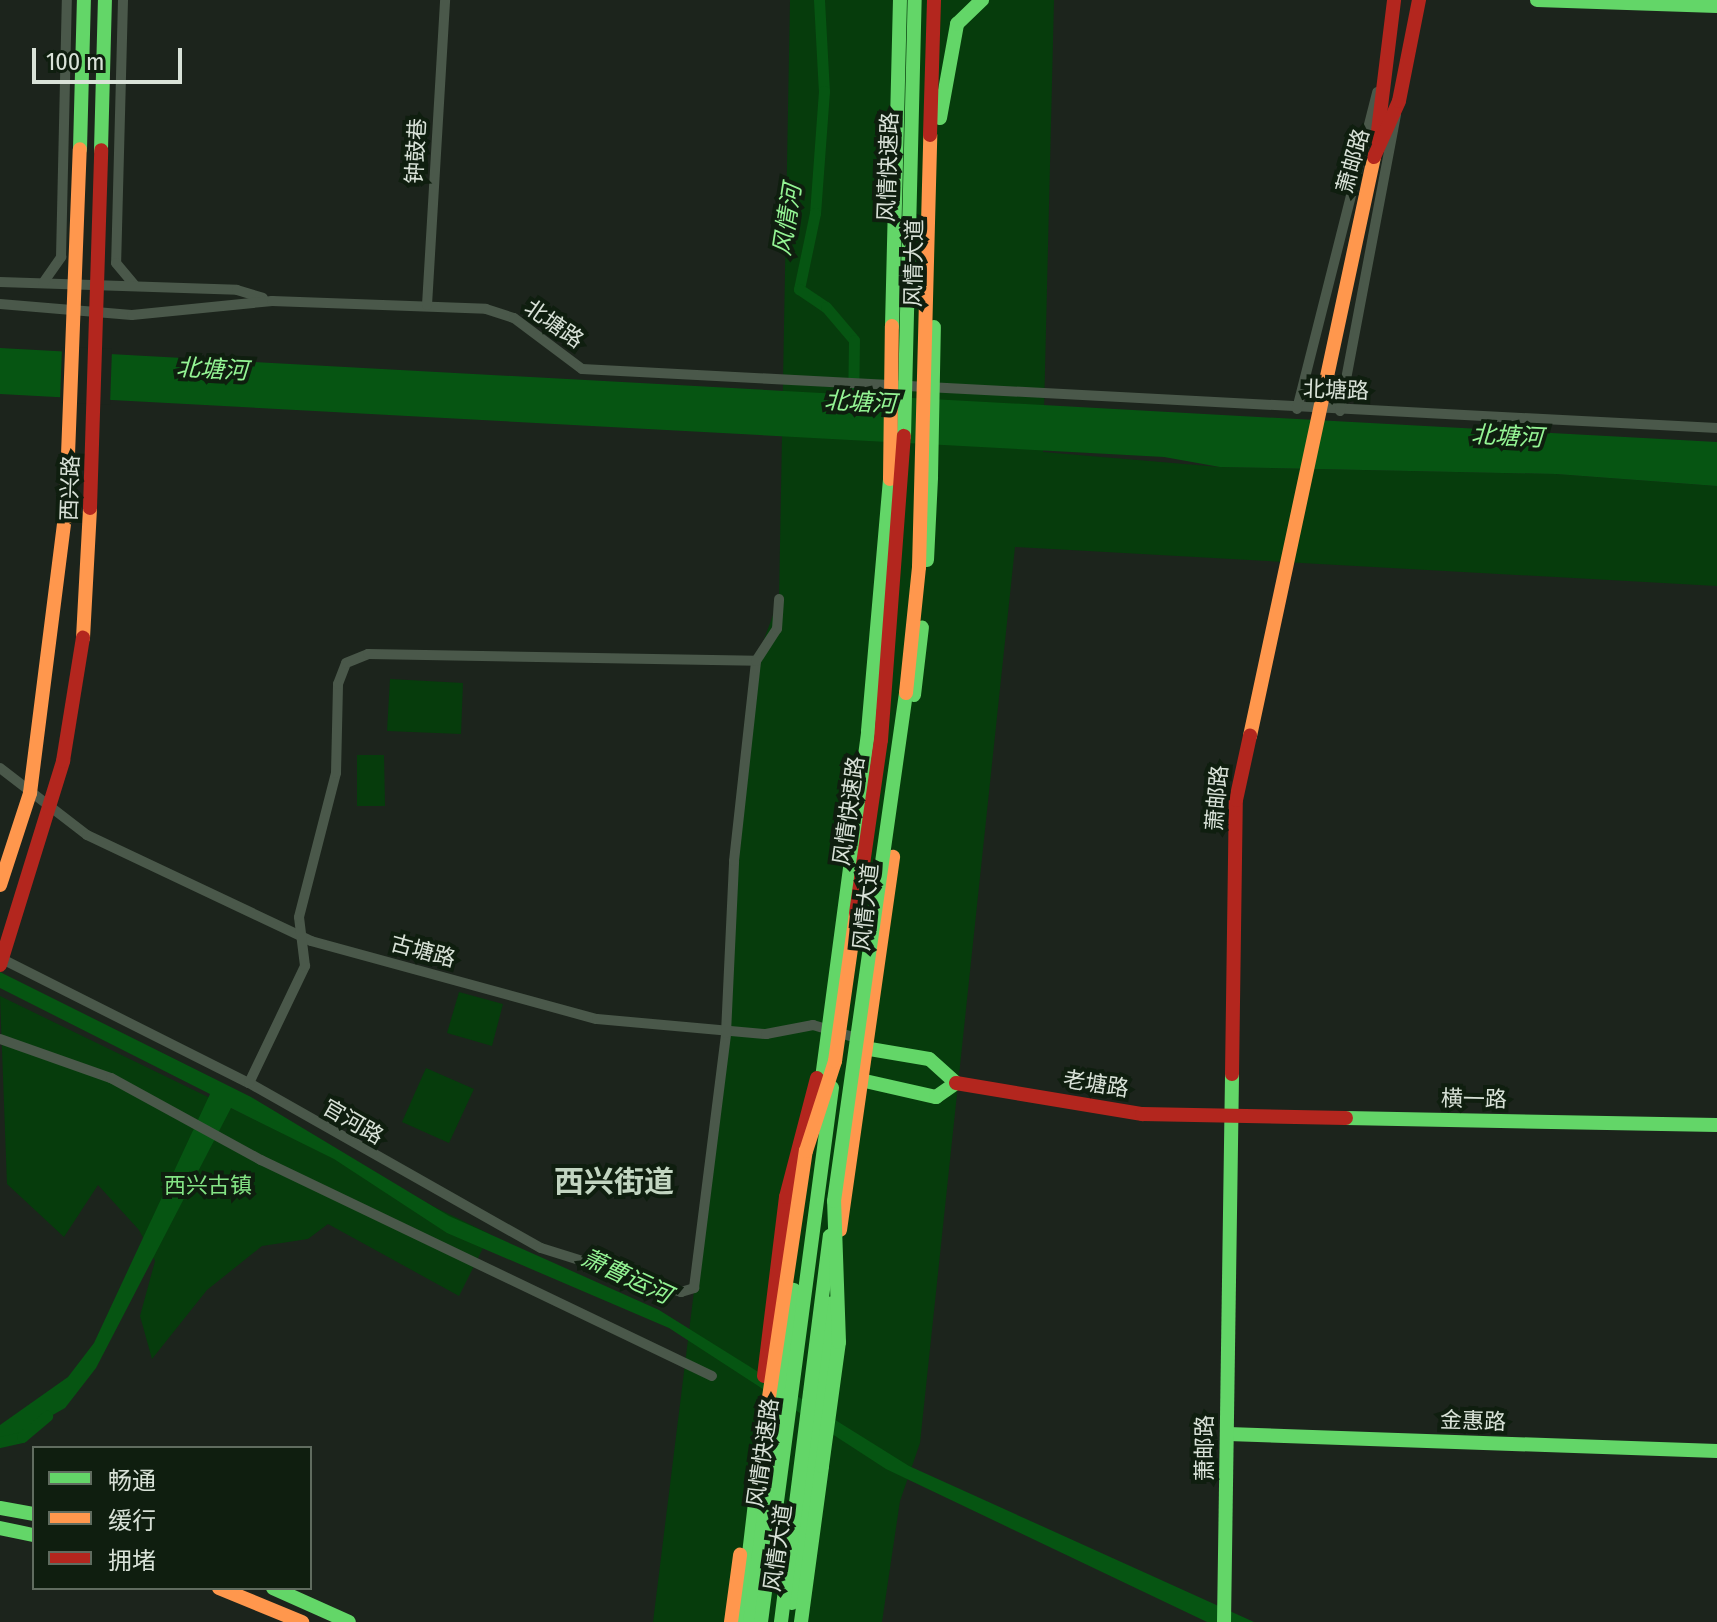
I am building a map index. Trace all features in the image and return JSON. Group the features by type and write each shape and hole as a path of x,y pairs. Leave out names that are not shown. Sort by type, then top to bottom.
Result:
{"main road":[{"name":"西兴路","path":"0,885 30,793 66,507 84,0"},
{"name":"西兴路","path":"1,963 53,810 91,589 90,508 105,0"},
{"name":"风情大道","path":"750,1622 782,1375 829,1057 829,1027 868,731 890,479 900,0"},
{"name":"风情快速路","path":"761,1622 829,1057 870,832 901,533 915,0"},
{"name":"风情快速路","path":"781,1622 834,1201 899,763 919,567 934,0"},
{"name":"风情大道","path":"790,1622 817,1462 819,1395 870,1049 919,663 931,477 942,0"},
{"path":"940,118 957,24 982,0"},
{"path":"1377,143 1378,90 1394,0"},
{"name":"萧邮路","path":"1224,1622 1236,800 1283,556 1377,143 1399,101 1419,0"},
{"path":"1537,0 1717,6"},
{"name":"老塘路","path":"870,1049 929,1059 956,1083 1142,1114 1231,1112"},
{"path":"731,1622 786,1197 829,1057"},
{"path":"741,1622 762,1444 806,1151 829,1057"},
{"name":"老塘路","path":"865,1081 936,1097 956,1083"},
{"name":"横一路","path":"1231,1112 1717,1125"},
{"path":"801,1622 817,1462 839,1342 834,1201"},
{"name":"金惠路","path":"1228,1434 1717,1451"},
{"path":"0,1508 32,1514"},
{"path":"0,1528 32,1535"},
{"path":"224,1590 302,1622"},
{"path":"277,1590 349,1622"}],"street":[{"path":"43,283 61,257 67,0"},
{"path":"123,0 116,263 135,286"},
{"name":"钟鼓巷","path":"427,305 445,0"},
{"path":"1297,409 1378,90"},
{"path":"1340,411 1399,101"},
{"name":"北塘路","path":"0,282 237,290 272,301"},
{"name":"北塘路","path":"0,304 132,315 272,301 427,305 514,318 582,369 1297,409 1717,428"},
{"path":"726,1033 734,861 756,661 777,629 779,599"},
{"path":"249,1083 305,966 299,917 336,773 339,673 356,656 756,661"},
{"name":"古塘路","path":"0,768 87,835 303,935 597,1019 726,1033 829,1027 856,1034 870,1049"},
{"name":"官河路","path":"1,963 249,1083 541,1248 681,1292 694,1288 726,1033"},
{"path":"0,1039 111,1078 261,1160 712,1376"}],"green space":[{"path":"790,0 1054,0 1043,452 1220,467 1556,474 1717,486 1717,586 1015,547 920,1443 900,1501 882,1622 653,1622 726,1033 734,861 756,661 779,599"},
{"path":"390,679 463,683 461,734 387,731"},
{"path":"357,755 384,755 385,806 357,806"},
{"path":"459,992 503,1004 492,1046 447,1033"},
{"name":"西兴古镇","path":"0,996 490,1234 459,1296 328,1224 308,1239 262,1246 207,1290 152,1359 140,1316 155,1261 139,1230 98,1185 64,1237 7,1184"},
{"path":"426,1068 474,1089 449,1143 402,1122"}],"water":[{"name":"北塘河","path":"0,348 1717,442 1717,486 1556,474 1220,467 1164,457 0,394"},
{"path":"0,972 251,1097 449,1216 659,1310 909,1466 1254,1622 1207,1622 886,1469 669,1328 447,1233 334,1159 231,1108 96,1368 65,1408 0,1445 0,1425 68,1377 94,1343 210,1094 0,988"}],"pier":[{"path":"62,347 112,349 110,405 60,402"}],"waterway":[{"name":"风情河","path":"819,0 824,91 815,213 799,289 826,307 854,340 853,413"},
{"path":"0,1442 22,1437 47,1416"}],"traffic: fast":[{"path":"80,149 84,0"},
{"path":"101,150 105,0"},
{"path":"892,326 900,0"},
{"path":"904,436 915,0"},
{"path":"940,118 957,24 982,0"},
{"path":"1537,0 1717,6"},
{"path":"931,477 934,327"},
{"path":"927,560 931,477"},
{"path":"820,1093 868,731 890,479"},
{"path":"914,695 922,627"},
{"path":"822,1466 839,1342 834,1201 906,693"},
{"path":"865,1081 936,1097 956,1083 929,1059 870,1049"},
{"path":"1224,1622 1232,1074"},
{"path":"761,1622 832,1088"},
{"path":"1346,1118 1717,1125"},
{"path":"781,1622 830,1236"},
{"path":"750,1622 794,1290"},
{"path":"792,1603 831,1304"},
{"path":"1228,1434 1717,1451"},
{"path":"741,1622 762,1444"},
{"path":"801,1622 822,1466"},
{"path":"0,1508 32,1514"},
{"path":"0,1528 32,1535"},
{"path":"277,1590 349,1622"}],"traffic: slow":[{"path":"906,693 919,567 930,135"},
{"path":"66,507 80,149"},
{"path":"1250,736 1374,157"},
{"path":"890,479 892,326"},
{"path":"0,885 30,793 66,507"},
{"path":"83,638 90,508"},
{"path":"840,1230 893,857"},
{"path":"762,1444 806,1151 835,1061 856,913"},
{"path":"731,1622 740,1555"},
{"path":"224,1590 302,1622"}],"traffic: jam":[{"path":"930,135 934,0"},
{"path":"1377,139 1394,0"},
{"path":"1374,157 1399,101 1419,0"},
{"path":"90,508 101,150"},
{"path":"856,913 881,740 904,436"},
{"path":"0,965 63,761 83,638"},
{"path":"1232,1074 1236,800 1250,736"},
{"path":"764,1376 786,1197 817,1078"},
{"path":"956,1083 1142,1114 1346,1118"}],"district":[{"name":"西兴街道","path":"614,1182"}],"water label":[{"name":"萧曹运河","path":"626,1277"}]}
